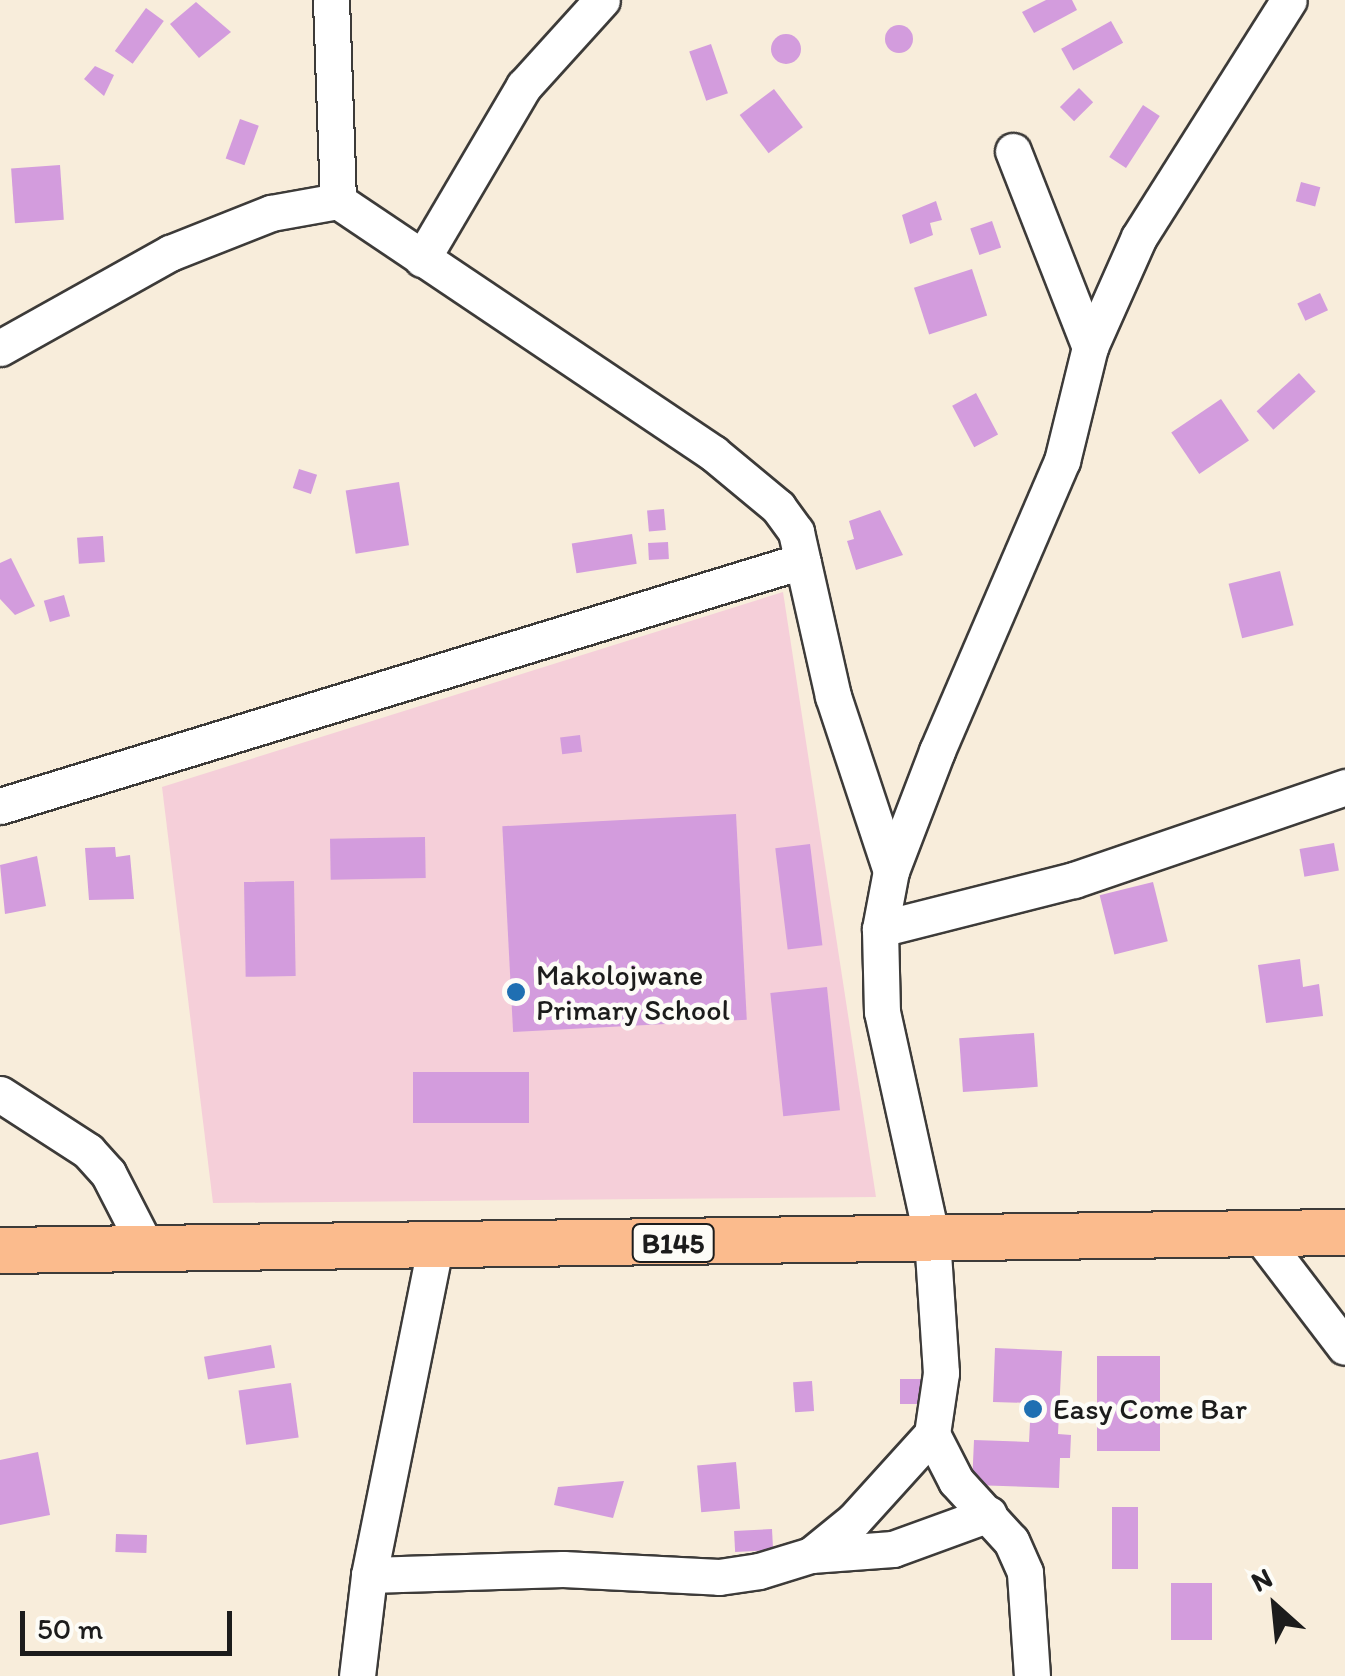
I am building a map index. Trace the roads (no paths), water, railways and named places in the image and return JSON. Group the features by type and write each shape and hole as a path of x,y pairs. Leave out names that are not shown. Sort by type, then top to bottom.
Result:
{"main road":[{"name":"B145","path":"0,1250 1345,1232"}],"street":[{"path":"331,0 338,201"},
{"path":"422,259 524,86 602,0"},
{"path":"810,1555 854,1520 932,1434 941,1372 932,1239 882,1012 880,929 891,871 1062,461 1090,347 1149,220 1289,0"},
{"path":"1013,151 1090,347"},
{"path":"0,348 170,252 271,213 338,201 713,453 778,506 796,532 838,713 891,871"},
{"path":"0,806 802,561"},
{"path":"880,929 1074,880 1345,787"},
{"path":"0,1094 88,1151 108,1173 147,1248"},
{"path":"1258,1234 1345,1346"},
{"path":"356,1676 369,1576 435,1247"},
{"path":"932,1434 956,1481 989,1514 1025,1572 1032,1676"},
{"path":"369,1576 563,1569 719,1577 810,1555 893,1548 989,1514"}],"place":[{"name":"Makolojwane Primary School","path":"516,992"},
{"name":"Easy Come Bar","path":"1033,1409"}]}
